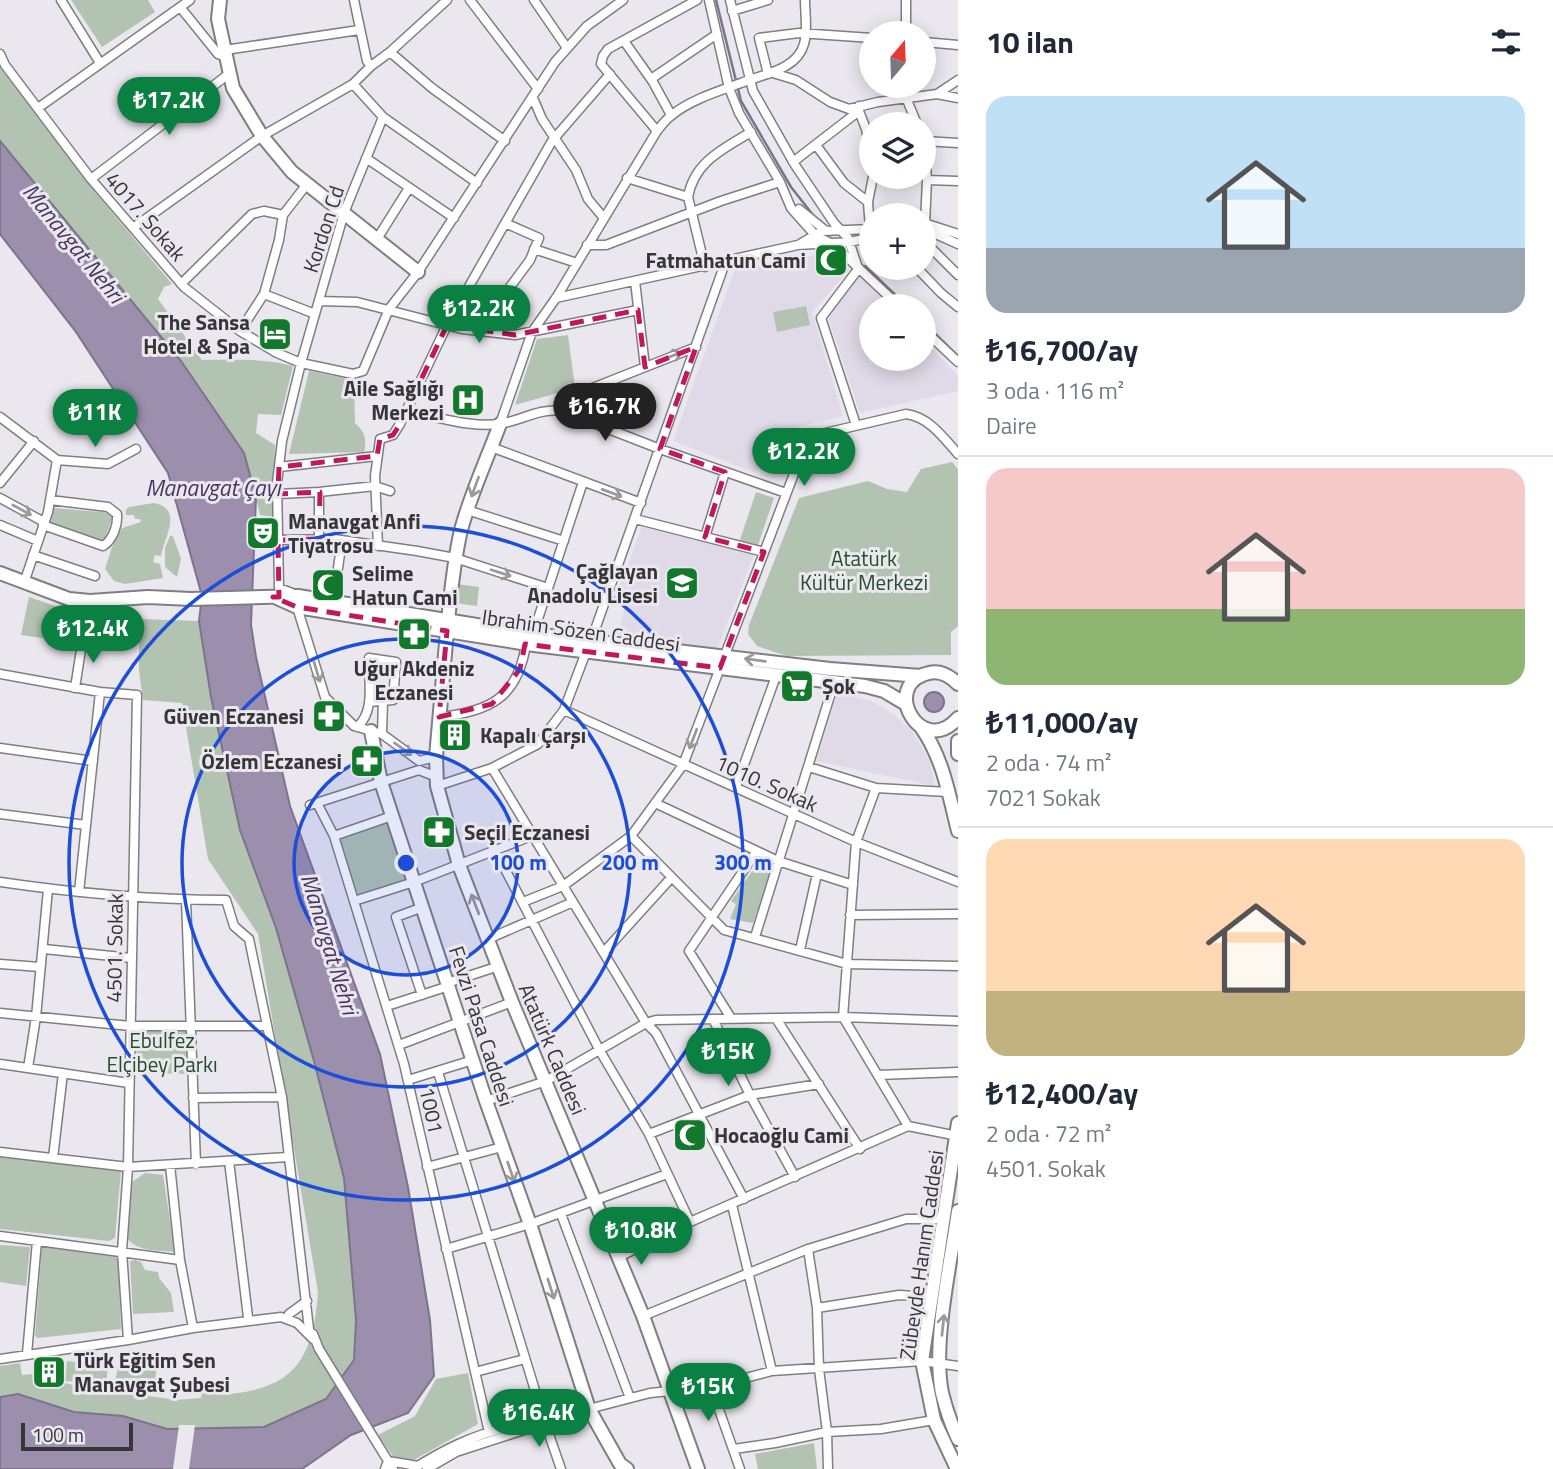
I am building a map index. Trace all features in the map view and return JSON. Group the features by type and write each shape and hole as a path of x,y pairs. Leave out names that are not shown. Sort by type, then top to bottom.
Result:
{"street":[{"path":"61,0 100,63"},
{"path":"38,108 190,0"},
{"path":"220,0 218,19 233,88 262,136 292,172 418,272"},
{"path":"354,0 359,30 367,61 371,66"},
{"path":"133,228 262,136 353,84 447,0"},
{"path":"470,0 538,89"},
{"path":"534,0 567,48"},
{"path":"657,131 601,64 603,56 608,49 697,0"},
{"path":"709,0 739,113 780,182 792,208 816,236 833,244 886,294"},
{"path":"730,0 747,81 793,162 849,242 858,267"},
{"path":"732,11 768,0"},
{"path":"500,424 532,332 556,298 657,131 671,115 787,66 798,56 804,44 805,0"},
{"path":"906,0 906,21"},
{"path":"389,309 418,272 567,48 587,26 618,2"},
{"path":"180,7 218,54 359,30"},
{"path":"770,73 759,38 805,33 859,37"},
{"path":"651,79 717,34"},
{"path":"624,41 651,79 671,115"},
{"path":"936,43 958,45"},
{"path":"390,52 432,88 505,141"},
{"name":"4017. Sokak","path":"0,54 5,65 91,179 181,284 240,331 277,354 301,363 353,374 363,372 389,309"},
{"path":"91,179 230,73"},
{"path":"770,73 796,80 830,102 849,109 859,109"},
{"path":"378,546 375,486 380,439 393,435 407,412 447,325 555,137 610,74"},
{"path":"937,94 958,80"},
{"path":"353,84 383,117 477,183"},
{"path":"793,162 859,109 878,102 937,94 958,98"},
{"path":"533,98 542,119 576,170 588,199 603,217"},
{"path":"907,100 912,112"},
{"name":"Kordon Cd","path":"297,601 279,588 278,494 282,440 344,213 383,117"},
{"path":"705,267 688,197 690,186 697,171 711,156 751,132"},
{"path":"936,142 958,143"},
{"path":"816,145 844,183 868,202 871,189"},
{"path":"366,159 454,218"},
{"path":"627,178 688,197"},
{"path":"936,180 958,181"},
{"path":"587,246 606,244 780,182"},
{"path":"240,331 264,294 283,215 307,184"},
{"path":"377,239 409,188"},
{"path":"786,194 807,217 826,231"},
{"path":"181,284 252,214 264,211 283,215"},
{"path":"486,331 510,288 530,260 539,238 505,223"},
{"path":"936,227 958,234"},
{"path":"798,245 826,231 841,229 859,231"},
{"path":"936,235 958,244"},
{"path":"556,298 798,245 833,244 859,237"},
{"path":"534,249 577,263"},
{"path":"936,254 958,275"},
{"path":"381,782 419,770 437,781 492,768 538,744 564,710 635,519 725,262"},
{"path":"856,425 821,318 858,267"},
{"path":"929,280 958,307"},
{"path":"635,281 645,367"},
{"path":"264,294 315,314"},
{"path":"319,301 357,302 447,325 515,335 638,310"},
{"path":"936,341 958,362"},
{"path":"562,411 567,398 696,347"},
{"path":"506,406 519,417"},
{"path":"407,412 464,424 500,424 551,409 562,411 786,494"},
{"path":"523,902 563,886 631,836 683,765 808,437 906,414 925,420 958,454"},
{"path":"0,417 57,460 108,464 136,449"},
{"name":"Atatürk Caddesi","path":"500,424 467,510 455,558 439,717 437,781 460,865 488,939 643,1317 698,1469"},
{"path":"0,482 34,441"},
{"path":"491,447 640,503"},
{"path":"279,467 377,456"},
{"path":"24,583 44,524 57,460"},
{"path":"705,537 725,472"},
{"path":"439,717 477,711 492,704 513,681 520,668 583,482"},
{"path":"278,494 375,486 390,491"},
{"path":"319,492 319,539"},
{"path":"0,498 44,524 103,546 111,539 117,519 114,511 108,507 50,500"},
{"path":"467,510 564,541"},
{"path":"635,519 764,552"},
{"path":"0,525 38,541"},
{"path":"278,540 342,540 455,558 548,588"},
{"path":"338,568 342,540"},
{"path":"33,555 95,576"},
{"path":"0,573 69,599 164,599"},
{"path":"0,580 70,605 90,606 164,599"},
{"name":"Ibrahim Sözen Caddesi","path":"164,599 268,596 529,639 721,662 921,676 936,672 955,679"},
{"path":"297,601 325,697 357,727 376,733 419,761 436,757"},
{"path":"75,688 83,637"},
{"path":"357,727 369,709 369,702 369,658 396,662 393,700 369,702"},
{"name":"Ibrahim Sözen Caddesi","path":"721,662 776,676 865,686 884,691 906,704"},
{"name":"4501. Sokak","path":"0,674 100,692 137,695 128,1167 122,1251 128,1340"},
{"path":"736,787 776,676"},
{"path":"921,676 911,684 906,704 908,713 930,739 941,764 958,831"},
{"path":"755,937 834,683"},
{"path":"79,892 100,692"},
{"path":"376,733 383,700"},
{"name":"1010. Sokak","path":"564,710 856,842 958,882"},
{"path":"921,726 938,730 946,728 958,718"},
{"name":"Fevzi Pasa Caddesi","path":"376,733 381,782 392,817 486,1101 530,1224 589,1409 626,1469"},
{"path":"958,741 958,754"},
{"path":"0,748 93,761"},
{"path":"809,767 876,788 948,792"},
{"path":"492,768 646,1023 656,1032 744,1199"},
{"name":"1001","path":"381,782 314,804 334,836 399,1045 489,1432"},
{"path":"876,788 856,842 843,1017 908,1126"},
{"path":"655,803 756,852 853,885"},
{"path":"0,814 86,825"},
{"path":"334,836 392,817"},
{"path":"354,901 414,882 534,835"},
{"path":"631,836 724,930 847,964 958,965"},
{"path":"495,850 600,1051 649,1134 690,1222"},
{"path":"731,1018 689,951 756,852"},
{"path":"800,950 817,874"},
{"path":"604,951 671,878"},
{"path":"0,882 133,897 226,900 234,926 249,939 282,1097 309,1329"},
{"path":"29,1068 44,949 48,889"},
{"path":"186,900 196,1164"},
{"path":"488,939 573,902"},
{"path":"422,995 396,917 423,907"},
{"path":"850,915 958,914"},
{"path":"44,949 131,958"},
{"path":"0,964 40,967"},
{"path":"387,1006 499,966"},
{"path":"399,1045 512,1002"},
{"path":"0,1013 130,1026 266,1026"},
{"path":"486,1101 546,1081 646,1023 656,1020 843,1017 958,1021"},
{"path":"713,1019 750,1095 795,1177"},
{"path":"777,1020 860,1149"},
{"path":"408,1080 473,1060"},
{"path":"0,1064 128,1083"},
{"path":"438,1072 526,1359 539,1422 561,1469"},
{"path":"878,1075 958,1072"},
{"path":"53,1158 63,1073"},
{"path":"649,1134 750,1095 819,1084"},
{"path":"193,1098 282,1097"},
{"path":"619,1257 690,1222 908,1126 957,1132"},
{"name":"Zübeyde Hanım Caddesi","path":"955,1468 934,1420 922,1361 957,1132"},
{"path":"427,1167 502,1147"},
{"path":"0,1152 128,1167 288,1157"},
{"path":"229,1161 248,1317"},
{"path":"170,1165 180,1260 192,1328"},
{"path":"446,1249 561,1214 667,1174"},
{"path":"732,1205 772,1371"},
{"name":"Zübeyde Hanım Caddesi","path":"958,1211 939,1364 942,1392 958,1439"},
{"path":"561,1214 630,1398"},
{"path":"643,1317 808,1249 906,1219 944,1219"},
{"path":"0,1236 180,1260"},
{"path":"27,1354 37,1241"},
{"path":"808,1249 817,1308 819,1369 827,1432 828,1469"},
{"path":"817,1308 899,1295 932,1297"},
{"path":"289,1314 307,1301"},
{"path":"0,1359 128,1340 248,1317 289,1314 298,1318 309,1329 314,1335 313,1339"},
{"path":"212,1325 215,1327 285,1317 300,1325 313,1339 387,1463 419,1468 456,1452 530,1428 539,1422"},
{"path":"475,1372 526,1359"},
{"path":"419,1468 446,1448 489,1432 650,1393 711,1388 772,1371 922,1361 958,1366"},
{"path":"711,1388 740,1469"},
{"path":"734,1449 827,1432 881,1429 934,1420"}],"highlighted area":[{"path":"638,310 645,367 696,347 660,449 725,472 705,537 764,552 720,668 525,644 520,669 492,704 439,717 447,631 297,607 273,597 279,597 278,540 319,539 320,492 278,494 279,467 377,456 380,439 393,435 400,424 447,325 515,335"}],"shaded area":[{"path":"834,252 850,269 812,312 843,416 797,427 773,440 762,453 756,473 673,441 735,269"},
{"path":"859,271 859,280 867,280 881,294 859,294 859,371 936,371 936,353 958,376 958,391 860,413 828,317"},
{"name":"Çağlayan Anadolu Lisesi","path":"642,527 754,555 718,647 714,650 617,634 628,598 617,594"},
{"path":"837,695 871,701 893,714 913,732 930,762 935,786 816,761"}],"green space":[{"path":"71,0 148,0 155,12 102,47"},
{"path":"0,67 95,192 172,284 164,287 158,299 202,360 259,361 293,366 281,415 258,414 256,433 275,445 273,517 260,515 239,455 181,361 0,141"},
{"path":"806,306 810,325 777,332 773,312"},
{"path":"568,335 575,388 515,405 537,339"},
{"path":"309,371 354,380 355,423 364,436 364,452 289,454"},
{"name":"Atatürk Kültür Merkezi","path":"952,462 958,469 958,626 951,632 951,655 787,656 757,646 748,634 749,625 799,498 868,481 887,489 907,492 921,469"},
{"path":"756,492 774,498 758,545 740,540"},
{"path":"154,503 163,506 170,517 161,556 155,555 153,562 160,564 163,578 125,584 114,581 105,569 112,547 122,528 141,522 140,519 135,519 134,515 126,515 126,510 129,507"},
{"path":"54,508 111,513 113,517 104,541 49,523"},
{"path":"170,536 173,536 181,559 177,577 165,567 165,548"},
{"path":"457,584 479,587 477,606 454,603"},
{"path":"29,597 67,610 62,628 72,632 75,624 84,626 79,643 21,635"},
{"path":"139,619 199,621 211,697 240,830 276,928 344,1178 354,1281 354,1360 326,1399 264,1427 167,1429 123,1416 74,1412 18,1394 0,1397 0,1366 20,1363 22,1375 33,1374 35,1377 69,1384 176,1400 201,1398 203,1383 216,1381 217,1395 263,1387 280,1380 303,1356 315,1317 318,1292 258,934 208,859 182,703 143,700 139,671"},
{"path":"388,822 407,881 356,897 337,838"},
{"path":"760,860 774,865 753,923 730,919 736,904 731,901"},
{"name":"Ebulfez Elçibey Parkı","path":"137,1030 188,1031 187,1074 136,1073"},
{"path":"0,1157 121,1170 115,1238 109,1241 0,1229"},
{"path":"145,1173 163,1175 175,1252 143,1248 128,1239 132,1182"},
{"path":"0,1245 30,1247 26,1286 0,1282"},
{"path":"42,1246 118,1257 121,1329 38,1338 35,1336"},
{"path":"130,1261 141,1262 145,1270 158,1272 159,1278 171,1293 174,1312 133,1314"},
{"path":"121,1351 159,1354 153,1393 114,1388"},
{"path":"67,1361 108,1365 106,1385 65,1381"},
{"path":"468,1373 478,1424 412,1461 393,1456 378,1435 415,1416 436,1379"},
{"path":"814,1443 817,1469 758,1469 755,1454"}],"water":[{"name":"Manavgat Çayı","path":"0,141 181,361 244,453 256,497 251,625 256,657 290,806 380,1054 408,1187 430,1320 434,1376 408,1413 351,1435 302,1469 0,1469 0,1397 18,1394 74,1412 123,1416 167,1429 264,1427 326,1399 354,1360 356,1320 344,1178 276,928 240,830 211,697 199,621 202,596 168,473 76,332 0,234"},
{"path":"934,692 941,695 944,702 941,709 934,712 927,709 924,702 927,695"}],"pier":[{"path":"179,1425 195,1425 189,1469 173,1469"}],"waterway":[{"path":"716,0 741,101 791,187 813,215"},
{"path":"880,280 894,294"},
{"path":"936,335 958,356"}],"place":[{"name":"Fatmahatun Cami","path":"831,260"},
{"name":"The Sansa Hotel & Spa","path":"275,334"},
{"name":"Aile Sağlığı Merkezi","path":"468,400"},
{"name":"Manavgat Anfi Tiyatrosu","path":"263,533"},
{"name":"Çağlayan Anadolu Lisesi","path":"682,583"},
{"name":"Selime Hatun Cami","path":"328,585"},
{"name":"Uğur Akdeniz Eczanesi","path":"414,634"},
{"name":"Şok","path":"797,686"},
{"name":"Güven Eczanesi","path":"329,716"},
{"name":"Kapalı Çarşı","path":"455,735"},
{"name":"Özlem Eczanesi","path":"367,761"},
{"name":"Seçil Eczanesi","path":"439,832"},
{"name":"Hocaoğlu Cami","path":"690,1135"},
{"name":"Türk Eğitim Sen Manavgat Şubesi","path":"49,1372"}],"water label":[{"name":"Manavgat Nehri","path":"74,243"},
{"name":"Manavgat Nehri","path":"330,944"}]}
